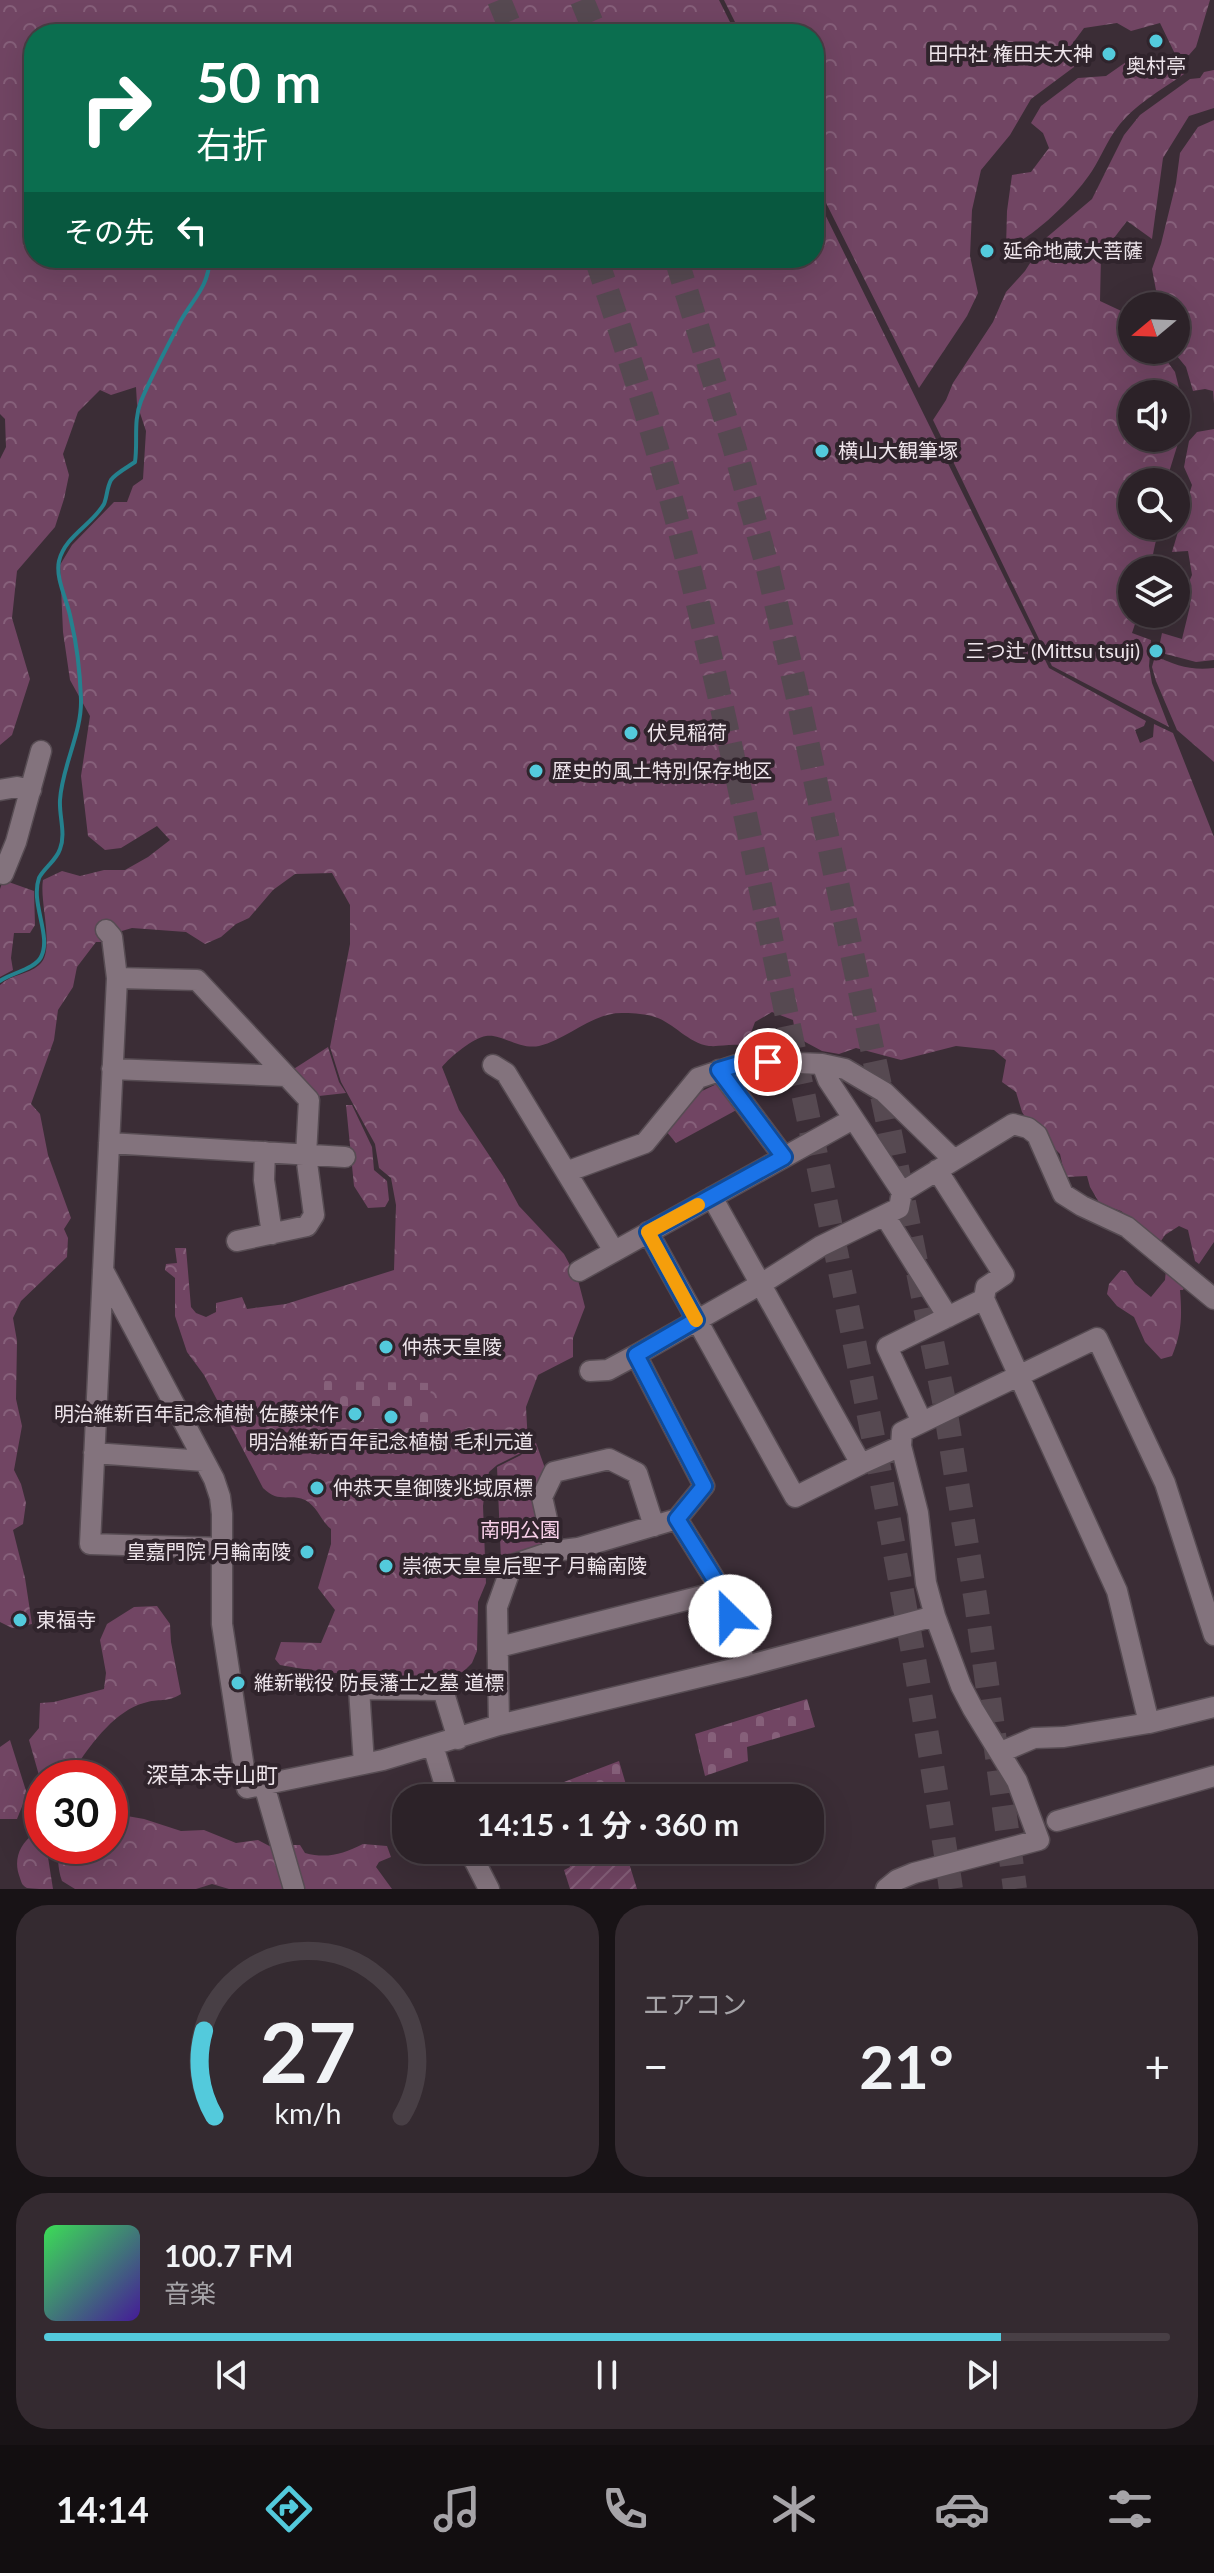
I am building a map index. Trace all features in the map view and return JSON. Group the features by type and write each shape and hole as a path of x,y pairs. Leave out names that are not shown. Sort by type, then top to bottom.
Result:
{"street":[{"path":"3,874 16,842 41,751"},
{"path":"0,790 17,787 31,790"},
{"path":"106,930 112,937 117,978 90,1544 221,1548"},
{"path":"117,978 197,980 309,1100 306,1155 314,1215 307,1226 237,1241"},
{"path":"566,1172 645,1143 698,1078 749,1061 822,1064 845,1069 884,1092 945,1165 1004,1275 986,1287 984,1299 1117,1591 1149,1723"},
{"path":"590,1371 608,1370 761,1284 821,1246 899,1208 902,1192 828,1080 822,1064"},
{"path":"493,1065 506,1073 614,1251"},
{"path":"112,1069 286,1076"},
{"path":"719,1070 784,1157"},
{"path":"579,1271 853,1119"},
{"path":"902,1192 1013,1124 1028,1128 1037,1135 1063,1194 1127,1227 1214,1299"},
{"path":"109,1143 345,1157"},
{"path":"265,1152 264,1180 272,1234"},
{"path":"712,1197 861,1464"},
{"path":"885,1216 948,1317"},
{"path":"648,1232 795,1497 901,1446"},
{"path":"103,1270 220,1497 222,1624 247,1788 364,1764 499,1725 746,1666 935,1616"},
{"path":"922,1422 887,1347 984,1299"},
{"path":"886,1889 914,1873 1039,1840 1017,1781 961,1686 935,1616 926,1583 918,1513 901,1446 902,1432 1097,1338 1165,1483 1214,1635"},
{"path":"499,1725 497,1607 512,1565 677,1519 704,1486 636,1355"},
{"path":"94,1453 204,1461"},
{"path":"554,1551 542,1497 554,1472 609,1459 637,1473 654,1526"},
{"path":"677,1519 722,1591 746,1666"},
{"path":"499,1647 722,1591"},
{"path":"364,1764 359,1689 443,1690 458,1739"},
{"path":"1001,1752 1034,1738 1064,1737 1149,1723 1214,1707"},
{"path":"433,1746 445,1784"},
{"path":"1057,1821 1214,1776"},
{"path":"264,1785 294,1889"},
{"path":"476,1864 489,1889"}],"green space":[{"path":"0,0 719,0 731,24 24,24 24,268 824,268 824,212 1049,668 1146,721 1144,726 1135,730 1140,743 1153,737 1154,724 1173,733 1214,837 1214,1242 1199,1264 1195,1261 1188,1230 1179,1226 1161,1241 1121,1211 1100,1204 1087,1176 1065,1177 1060,1154 1029,1123 1016,1092 1002,1082 1006,1060 994,1050 956,1046 901,1060 856,1048 839,1054 822,1051 796,1037 793,1020 772,1012 755,1022 746,1046 701,1044 662,1020 629,1013 602,1016 539,1046 525,1046 492,1036 481,1037 462,1048 442,1067 459,1110 519,1206 564,1254 578,1280 585,1307 573,1338 573,1357 538,1375 526,1407 528,1444 521,1453 489,1472 483,1506 486,1583 478,1602 477,1651 472,1663 463,1672 395,1676 325,1672 280,1665 275,1659 281,1642 321,1643 335,1610 318,1588 331,1544 331,1529 305,1500 274,1496 263,1488 204,1375 187,1352 175,1316 175,1278 165,1270 166,1264 177,1263 175,1248 186,1248 191,1307 206,1317 216,1312 216,1303 242,1297 247,1309 286,1304 394,1270 396,1205 391,1178 379,1168 375,1144 341,1082 330,1047 350,944 350,905 332,873 295,874 273,890 249,918 205,944 186,932 132,928 108,935 103,942 96,942 77,967 73,987 58,1010 54,1040 31,1104 40,1114 48,1155 71,1218 64,1229 68,1238 67,1257 21,1301 13,1318 17,1341 16,1399 22,1426 14,1470 26,1503 23,1524 13,1530 32,1624 12,1628 0,1622 0,985 35,968 44,959 47,938 43,880 62,871 80,876 104,870 125,870 170,840 157,826 121,848 105,850 88,836 81,776 90,716 70,680 63,632 60,565 72,545 114,502 127,502 133,486 143,479 146,431 137,404 136,387 111,395 100,390 78,412 63,454 69,475 55,527 17,571 12,618 30,679 12,735 0,745 0,459 6,447 5,419 0,414"},
{"path":"724,0 1210,0 1196,47 1189,55 1176,56 1160,23 1131,31 1117,23 1084,28 1070,47 1074,67 1031,99 1010,135 981,170 972,210 970,256 978,293 967,316 919,388 824,199 824,24 736,24"},
{"path":"1126,62 1150,68 1186,69 1184,74 1131,112 1110,138 1092,171 1065,204 1029,235 1006,248 1012,175 1031,172 1049,148 1043,133 1031,123 1041,106 1078,78 1106,76"},
{"path":"1214,70 1214,108 1189,116 1163,158 1152,239 1127,221 1101,255 1100,301 1118,309 1118,364 1169,364 1177,380 1118,380 1118,452 1175,452 1170,468 1118,468 1118,540 1156,540 1153,556 1118,556 1118,628 1134,628 1132,633 1151,640 1149,666 1152,683 1169,727 1052,666 933,420 993,322 1006,292 1025,271 1046,238 1092,199 1124,135 1140,115 1190,79 1200,78 1204,72"},
{"path":"1214,120 1214,403 1213,391 1193,391 1184,364 1190,364 1190,292 1156,292 1152,269 1176,183 1180,153 1198,127"},
{"path":"1214,429 1214,660 1196,662 1158,652 1162,633 1182,639 1185,628 1190,628 1190,556 1188,551 1172,552 1176,540 1190,540 1192,485 1190,468 1184,467 1187,452 1190,452 1190,440 1197,432"},
{"path":"1155,656 1183,666 1214,668 1214,762 1177,730 1156,681 1152,667"},
{"path":"3,880 34,891 35,925 30,933 14,933 13,970 0,977 0,889"},
{"path":"328,1047 339,1082 346,1093 310,1097 289,1072"},
{"path":"723,1081 742,1107 676,1143 666,1131 702,1091"},
{"path":"346,1105 352,1105 372,1147 374,1170 387,1181 389,1200 385,1207 368,1208 354,1186"},
{"path":"1166,1269 1185,1284 1180,1290 1178,1339 1172,1356 1161,1359 1145,1342 1134,1317 1117,1306 1107,1294 1109,1284 1121,1270 1126,1271 1135,1284 1151,1297 1165,1280"},
{"path":"323,1381 431,1383 430,1404 437,1458 321,1458"},
{"name":"南明公園","path":"536,1443 546,1471 532,1495 545,1542 538,1550 501,1561 497,1467"},
{"path":"157,1606 170,1624 181,1694 124,1712 98,1737 81,1760 35,1760 29,1740 39,1728 40,1703 104,1689 106,1673 100,1640 107,1624 134,1607"},
{"path":"807,1699 815,1727 747,1747 748,1761 705,1776 695,1734"},
{"path":"10,1740 24,1784 24,1802 17,1819 0,1819 0,1747"},
{"path":"619,1761 626,1784 559,1784"},
{"path":"128,1816 181,1831 204,1830 236,1843 258,1840 275,1849 288,1889 229,1889 212,1884 196,1889 75,1889 62,1881 58,1864 128,1864"},
{"path":"24,1843 24,1864 49,1864 53,1889 27,1888 23,1885 17,1865"},
{"path":"363,1844 387,1846 391,1857 379,1862 376,1867 392,1889 299,1889 288,1845 300,1845 305,1853 321,1856 342,1853"},
{"path":"569,1864 629,1864 637,1889 570,1889 564,1870 570,1867"}],"waterway":[{"path":"0,981 34,965 41,957 44,939 37,888 39,878 56,857 62,843 62,787 80,712 81,689 77,649 60,583 59,561 67,544 104,504 111,480 135,462 137,416 141,401 179,324 203,286 209,268"}],"tunnel":[{"path":"499,0 509,24"},
{"path":"582,0 592,24"},
{"path":"599,268 686,553 733,759 877,1459 917,1674 951,1889"},
{"path":"679,268 768,569 890,1133 944,1401 976,1602 1015,1889"}],"slow traffic":[{"path":"696,1320 648,1232 698,1205"}],"place":[{"name":"奥村亭","path":"1156,41"},
{"name":"田中社 権田夫大神","path":"1109,54"},
{"name":"延命地蔵大菩薩","path":"987,251"},
{"name":"横山大観筆塚","path":"822,451"},
{"name":"三つ辻 (Mittsu tsuji)","path":"1156,651"},
{"name":"伏見稲荷","path":"631,733"},
{"name":"歴史的風土特別保存地区","path":"536,771"},
{"name":"仲恭天皇陵","path":"386,1347"},
{"name":"明治維新百年記念植樹 佐藤栄作","path":"355,1414"},
{"name":"明治維新百年記念植樹 毛利元道","path":"391,1417"},
{"name":"仲恭天皇御陵兆域原標","path":"317,1488"},
{"name":"皇嘉門院 月輪南陵","path":"307,1552"},
{"name":"崇徳天皇皇后聖子 月輪南陵","path":"386,1566"},
{"name":"東福寺","path":"20,1620"},
{"name":"維新戦役 防長藩士之墓 道標","path":"238,1683"}],"district":[{"name":"深草本寺山町","path":"212,1775"}],"route":[{"path":"730,1616 722,1591 677,1519 704,1486 636,1355 696,1320 648,1232 784,1157 719,1070 749,1061 768,1062"}]}
